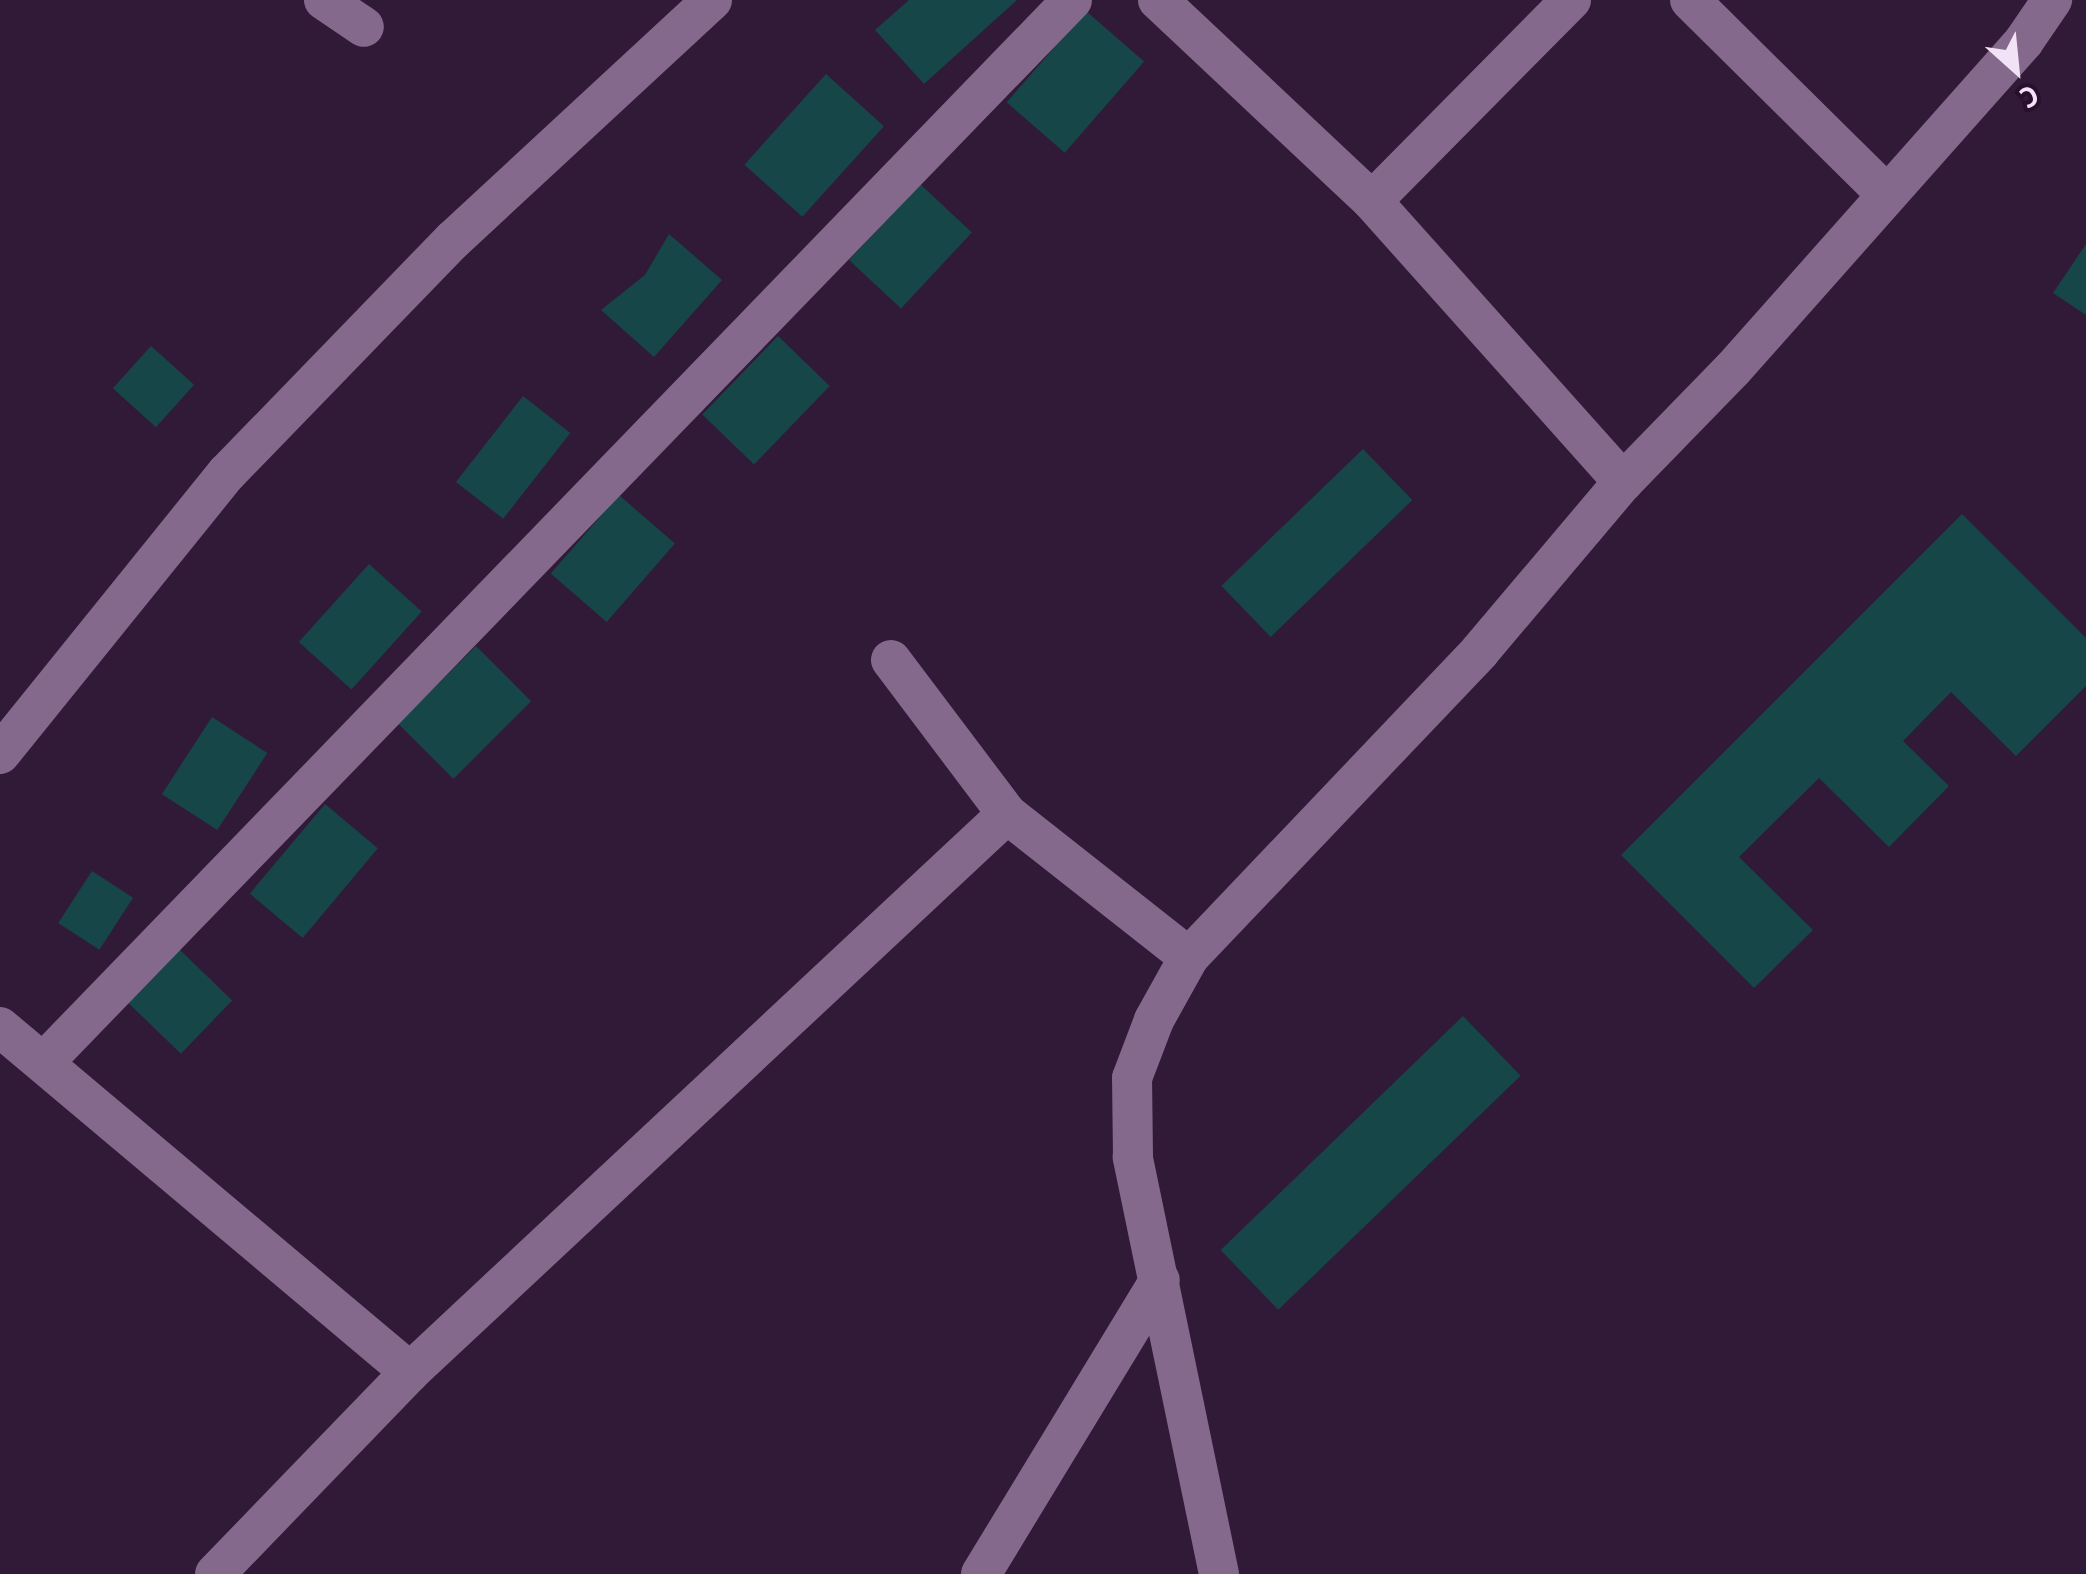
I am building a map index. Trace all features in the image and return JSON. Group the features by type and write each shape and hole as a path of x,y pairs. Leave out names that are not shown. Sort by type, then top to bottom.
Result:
{"street":[{"path":"324,0 364,27"},
{"path":"0,754 227,472 454,240 712,0"},
{"path":"44,1062 1072,0"},
{"path":"1372,201 1571,0"},
{"path":"1690,0 1887,195"},
{"path":"1219,1574 1133,1157 1132,1078 1189,957 1480,651 1623,482 1887,195 2052,0"},
{"path":"1183,6 1372,201 1623,482"},
{"path":"891,660 1007,814 1189,957"},
{"path":"215,1574 410,1372 1007,814"},
{"path":"0,1026 410,1372"},
{"path":"981,1574 1160,1280"}],"building":[{"path":"909,0 1017,0 924,84 875,30"},
{"path":"1086,11 1144,62 1065,153 1007,102"},
{"path":"826,74 884,126 802,217 744,165"},
{"path":"920,184 972,232 901,308 849,260"},
{"path":"669,234 722,280 654,357 601,310 645,275"},
{"path":"2086,244 2086,315 2053,293"},
{"path":"778,336 830,386 754,464 702,414"},
{"path":"151,346 194,385 156,427 113,388"},
{"path":"523,396 570,433 503,519 456,482"},
{"path":"1363,449 1412,500 1271,637 1221,586"},
{"path":"619,495 675,544 607,622 551,573"},
{"path":"1962,514 2086,638 2086,686 2016,756 1951,692 1903,741 1949,786 1889,847 1819,778 1739,857 1813,930 1754,988 1621,855"},
{"path":"369,564 422,612 352,690 299,642"},
{"path":"476,646 531,701 453,779 398,724"},
{"path":"212,717 267,753 217,830 162,794"},
{"path":"325,804 378,848 303,938 250,894"},
{"path":"92,871 133,898 99,950 58,923"},
{"path":"179,949 232,1000 181,1054 128,1002"},
{"path":"1463,1016 1521,1076 1278,1310 1221,1250"}]}
